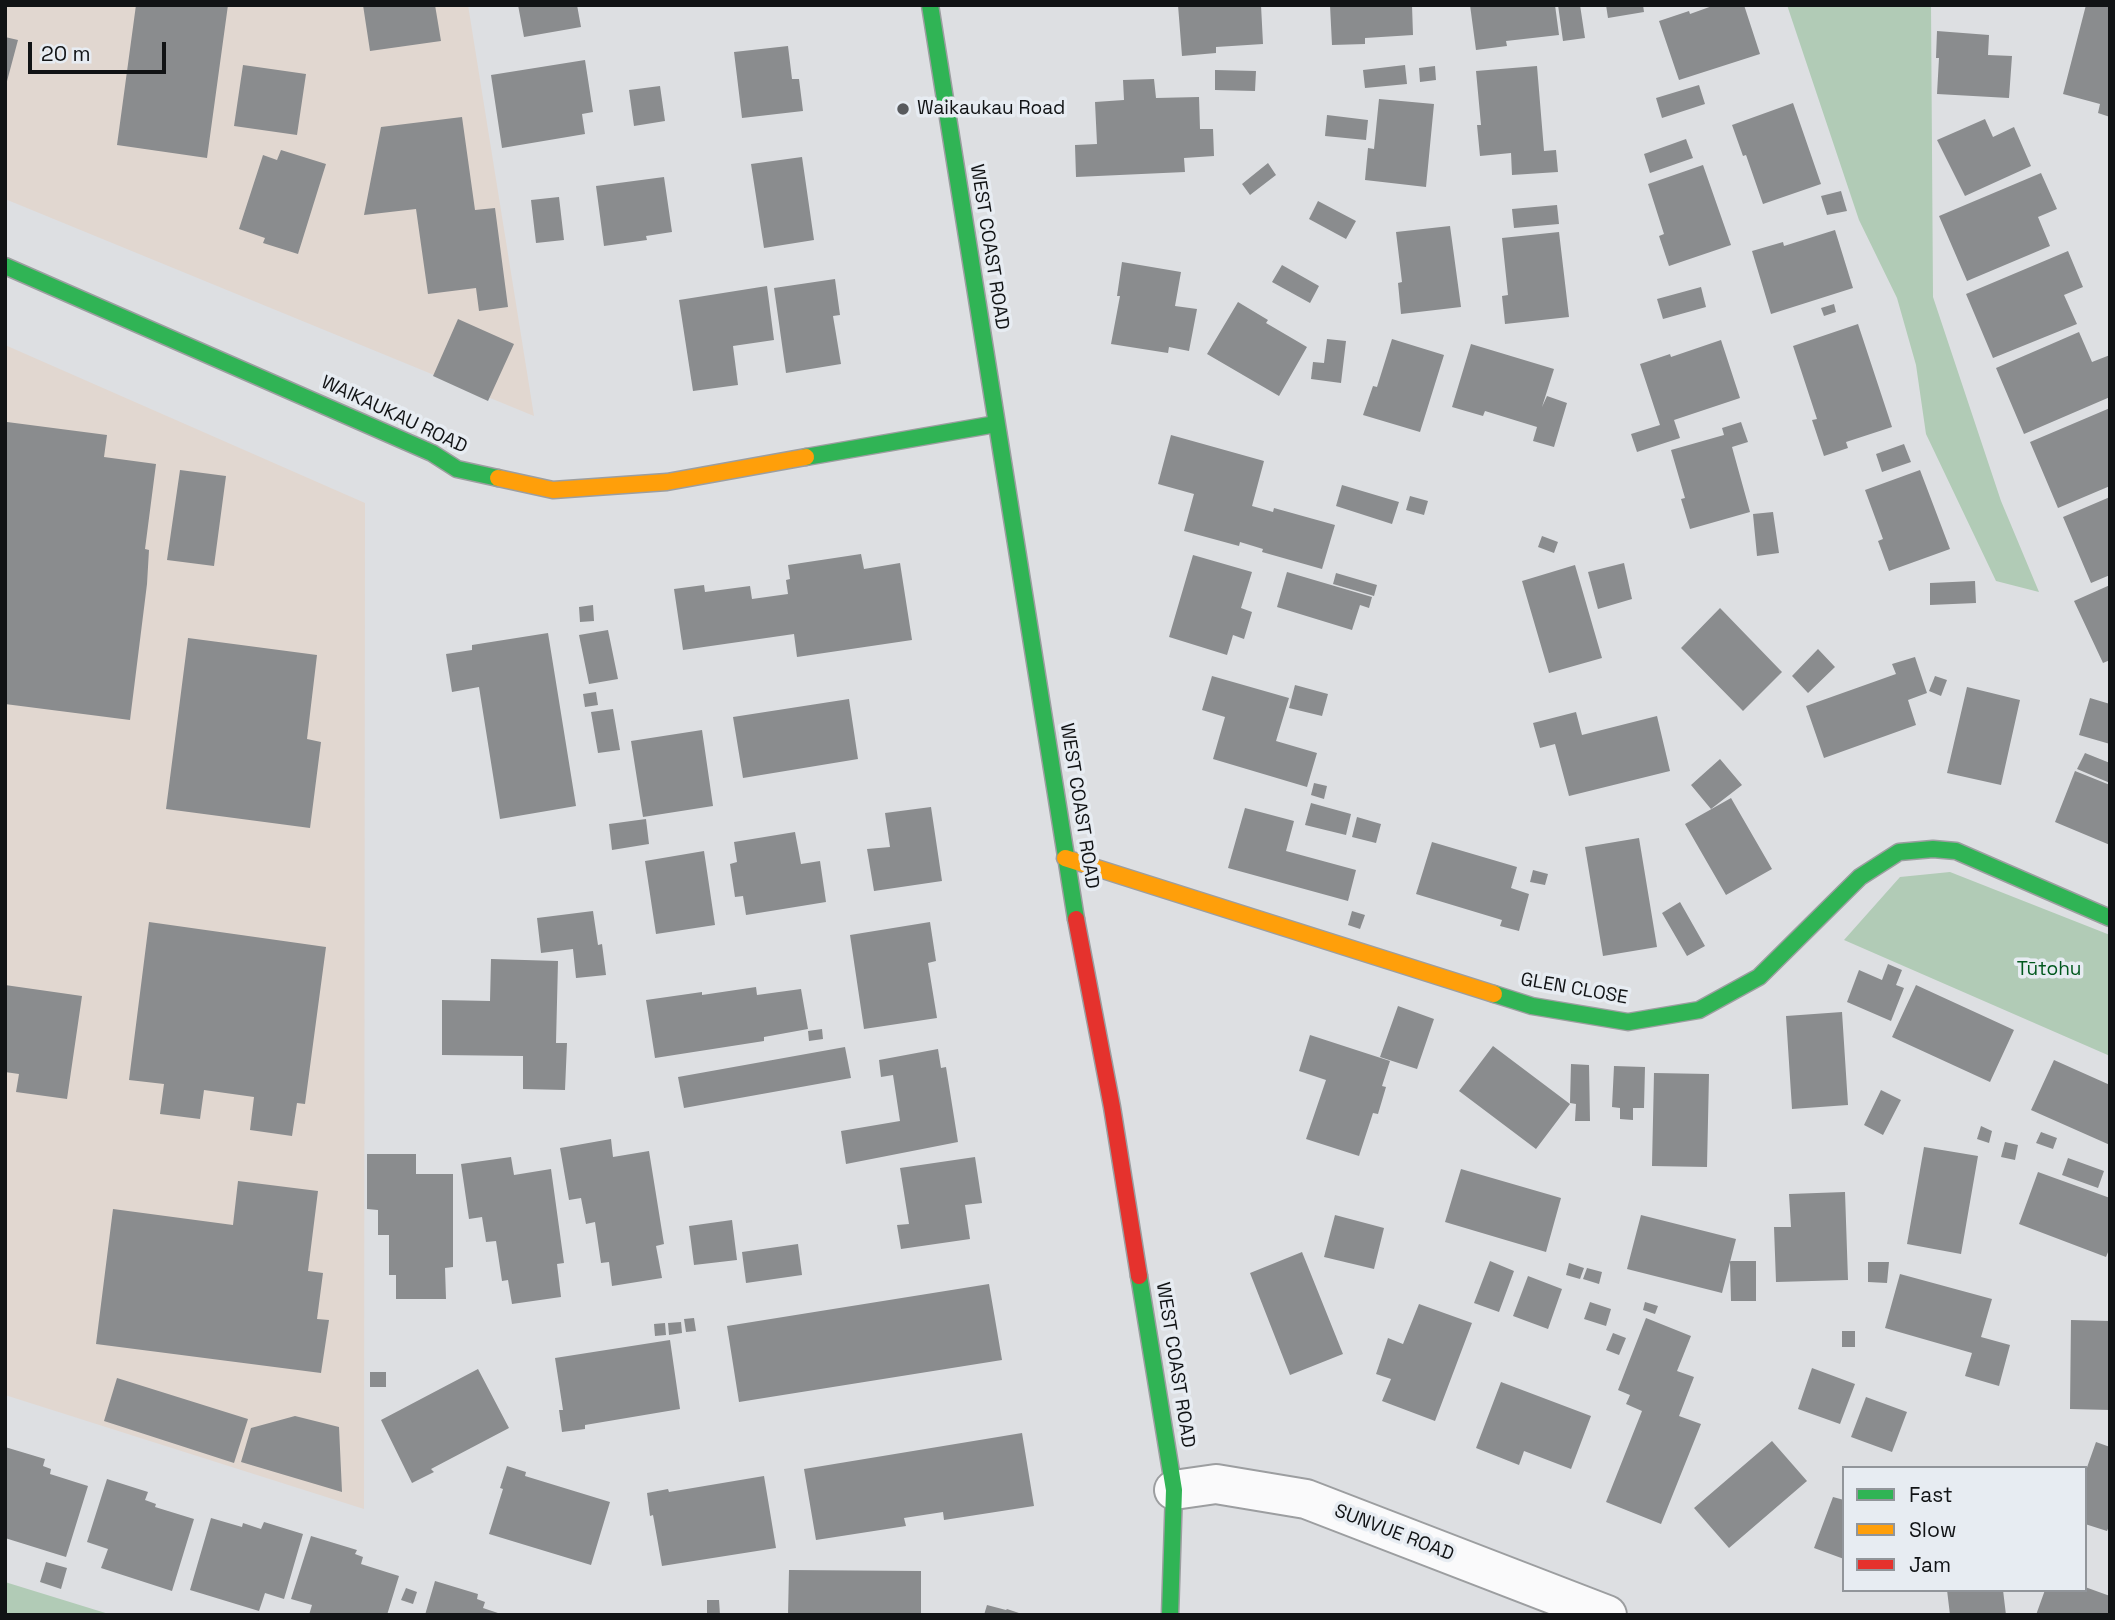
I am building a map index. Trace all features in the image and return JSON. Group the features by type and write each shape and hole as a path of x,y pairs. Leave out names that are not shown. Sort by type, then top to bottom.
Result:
{"street":[{"name":"WEST COAST ROAD","path":"930,5 1065,858 1112,1107 1174,1490 1170,1615"},
{"name":"WAIKAUKAU ROAD","path":"5,266 432,453 457,469 553,490 667,482 996,424"},
{"name":"GLEN CLOSE","path":"1065,858 1532,1006 1628,1022 1699,1010 1759,976 1860,877 1899,852 1956,850 2110,918"},
{"name":"SUNVUE ROAD","path":"1174,1490 1216,1484 1306,1499 1607,1615"}],"shaded area":[{"path":"5,5 468,5 534,416 5,199"},
{"path":"5,345 365,503 364,1509 5,1395"}],"green space":[{"path":"1787,5 1931,5 1933,297 2001,501 2039,592 1996,581 1926,434 1916,365 1897,298 1859,220"},
{"name":"Tūtohu","path":"1950,872 2110,935 2110,1056 1844,940 1900,877"},
{"path":"5,1582 112,1615 5,1615"}],"building":[{"path":"136,5 228,5 207,158 117,145"},
{"path":"363,5 435,5 441,41 370,51"},
{"path":"518,5 577,5 581,27 524,37"},
{"path":"1178,5 1261,5 1263,44 1216,47 1216,53 1182,56"},
{"path":"1330,5 1412,5 1413,35 1365,38 1365,44 1332,45"},
{"path":"1470,5 1555,5 1559,35 1506,41 1507,46 1476,50"},
{"path":"1558,5 1580,5 1585,38 1563,41"},
{"path":"1606,5 1643,5 1644,12 1608,18"},
{"path":"1715,5 1744,5 1760,54 1679,80 1659,21"},
{"path":"2086,5 2110,5 2110,117 2098,113 2100,104 2063,94"},
{"path":"1937,31 1989,35 1988,55 2012,56 2009,98 1937,94"},
{"path":"5,37 18,40 6,85 5,85"},
{"path":"788,46 792,79 799,79 803,111 742,118 734,52"},
{"path":"585,60 593,112 582,114 585,134 502,148 491,75"},
{"path":"243,65 306,74 297,135 234,126"},
{"path":"1405,65 1407,84 1365,88 1363,70"},
{"path":"1435,66 1436,80 1420,82 1419,68"},
{"path":"1537,66 1544,151 1556,150 1558,172 1512,175 1511,153 1480,156 1477,125 1481,125 1476,71"},
{"path":"1215,70 1256,71 1255,91 1215,90"},
{"path":"1154,79 1156,98 1199,97 1200,129 1213,129 1214,156 1184,158 1185,172 1076,177 1075,145 1097,144 1095,102 1124,100 1123,80"},
{"path":"1699,85 1705,104 1662,118 1656,98"},
{"path":"660,86 665,121 634,126 629,90"},
{"path":"1379,99 1434,104 1426,187 1365,180 1368,148 1374,149"},
{"path":"1793,103 1821,184 1763,204 1732,125"},
{"path":"1327,115 1368,120 1366,140 1325,136"},
{"path":"462,117 475,210 495,208 508,307 479,311 476,288 428,294 416,209 364,215 381,127"},
{"path":"1985,119 1993,137 2014,127 2031,166 1965,196 1937,140"},
{"path":"1686,139 1693,158 1650,173 1644,154"},
{"path":"281,150 326,164 298,254 263,243 265,238 239,229 263,155 277,160"},
{"path":"802,157 814,240 764,248 751,164"},
{"path":"1268,163 1276,175 1250,195 1242,184"},
{"path":"1703,165 1731,245 1669,266 1659,236 1664,234 1648,184"},
{"path":"2041,173 2057,209 2038,217 2050,246 1967,281 1939,216"},
{"path":"664,177 672,232 646,236 647,240 604,246 596,186"},
{"path":"1841,191 1847,211 1827,215 1821,196"},
{"path":"559,197 564,240 536,243 531,200"},
{"path":"1318,201 1356,221 1346,239 1309,219"},
{"path":"1557,205 1559,224 1514,228 1512,209"},
{"path":"1450,226 1461,307 1401,314 1398,283 1402,282 1396,232"},
{"path":"1835,230 1853,288 1771,314 1752,251 1783,242 1784,246"},
{"path":"1559,232 1569,317 1505,324 1502,296 1508,295 1502,238"},
{"path":"2068,251 2083,287 2064,295 2077,324 1993,358 1966,294"},
{"path":"1122,262 1181,272 1175,306 1197,309 1189,351 1169,347 1168,353 1111,344 1120,296 1117,296"},
{"path":"1282,265 1319,286 1310,303 1272,282"},
{"path":"835,279 840,315 833,316 841,364 786,373 774,288"},
{"path":"767,286 774,340 733,346 738,385 693,391 679,300"},
{"path":"1701,287 1706,307 1663,319 1657,299"},
{"path":"1238,302 1268,320 1266,323 1307,347 1279,396 1207,354"},
{"path":"1834,304 1836,312 1824,316 1821,308"},
{"path":"458,319 514,344 488,401 433,376"},
{"path":"1858,324 1892,427 1846,442 1848,448 1824,456 1812,420 1817,419 1793,346"},
{"path":"2079,332 2092,362 2110,355 2110,397 2024,434 1996,368"},
{"path":"1327,339 1346,341 1341,383 1311,379 1313,362 1324,363"},
{"path":"1392,339 1444,355 1420,432 1363,415 1373,386 1377,387"},
{"path":"1721,340 1740,398 1674,420 1680,438 1637,452 1631,434 1660,425 1640,364"},
{"path":"1471,344 1554,369 1542,407 1547,396 1567,403 1554,447 1533,441 1537,427 1485,411 1483,416 1452,407"},
{"path":"2110,408 2110,486 2058,508 2030,442"},
{"path":"7,422 107,435 104,457 156,464 145,549 149,550 147,584 130,720 5,704"},
{"path":"1741,422 1748,442 1732,447 1750,512 1690,529 1681,499 1685,498 1671,450 1724,435 1722,428"},
{"path":"1171,435 1264,461 1252,506 1273,512 1274,508 1335,525 1322,569 1262,552 1263,549 1240,542 1239,546 1184,531 1194,494 1158,484"},
{"path":"1904,444 1911,462 1882,472 1876,454"},
{"path":"180,470 226,476 214,566 167,560"},
{"path":"1920,470 1950,549 1889,571 1878,541 1883,539 1865,490"},
{"path":"1342,485 1399,502 1392,524 1336,506"},
{"path":"1410,496 1428,501 1424,515 1406,510"},
{"path":"2110,497 2110,575 2091,583 2063,517"},
{"path":"1773,512 1779,553 1757,556 1753,514"},
{"path":"1542,536 1558,542 1554,553 1538,547"},
{"path":"861,554 864,569 900,563 912,640 797,657 794,634 683,650 674,589 704,585 705,592 750,586 752,599 788,594 788,565"},
{"path":"1193,555 1252,572 1241,608 1252,612 1244,639 1233,635 1227,655 1169,637"},
{"path":"1624,563 1632,599 1598,609 1588,572"},
{"path":"1575,565 1602,658 1549,673 1522,581"},
{"path":"1287,572 1372,597 1369,608 1360,605 1352,630 1277,607"},
{"path":"1336,573 1377,585 1374,596 1333,584"},
{"path":"1975,581 1976,603 1930,605 1930,583"},
{"path":"2110,585 2110,660 2103,663 2074,601"},
{"path":"593,605 594,621 580,622 579,607"},
{"path":"1720,608 1782,672 1743,711 1681,648"},
{"path":"608,630 618,679 589,684 579,635"},
{"path":"548,633 576,806 500,819 479,687 452,692 446,654 472,650 472,645"},
{"path":"188,638 317,655 307,739 321,742 310,828 166,809"},
{"path":"1818,649 1835,667 1808,693 1792,676"},
{"path":"1915,657 1927,693 1908,700 1916,725 1824,758 1806,706 1896,674 1892,664"},
{"path":"1212,676 1289,698 1276,741 1317,753 1307,787 1213,759 1225,717 1202,710"},
{"path":"1935,676 1947,680 1941,696 1929,691"},
{"path":"1295,685 1328,694 1322,716 1289,708"},
{"path":"1967,687 2020,700 2001,785 1947,773"},
{"path":"596,692 598,705 585,707 583,694"},
{"path":"2090,698 2110,704 2110,744 2079,735"},
{"path":"849,699 858,759 743,778 733,717"},
{"path":"613,709 620,750 598,753 591,712"},
{"path":"1576,712 1582,735 1657,716 1670,771 1569,796 1555,744 1540,748 1533,723"},
{"path":"702,730 713,806 643,817 631,741"},
{"path":"2085,753 2110,763 2110,783 2077,769"},
{"path":"1720,759 1742,785 1711,809 1691,785"},
{"path":"2075,771 2110,785 2110,845 2055,822"},
{"path":"1314,783 1327,786 1324,799 1311,795"},
{"path":"1731,798 1772,869 1726,895 1685,824"},
{"path":"1311,803 1351,814 1346,835 1305,825"},
{"path":"931,807 942,881 874,891 867,849 890,847 885,813"},
{"path":"1245,808 1294,821 1286,851 1356,870 1348,901 1228,868"},
{"path":"1357,817 1381,824 1376,843 1352,837"},
{"path":"646,819 649,844 612,850 609,824"},
{"path":"795,832 801,864 820,861 826,902 746,915 743,896 735,897 730,864 737,862 734,842"},
{"path":"1639,838 1657,947 1603,956 1585,847"},
{"path":"1432,842 1517,867 1511,888 1529,894 1519,931 1500,926 1502,920 1416,894"},
{"path":"704,851 715,925 656,934 645,861"},
{"path":"1533,870 1548,874 1545,885 1530,882"},
{"path":"1680,902 1705,946 1687,956 1662,913"},
{"path":"593,911 598,945 602,944 606,975 576,978 573,949 541,953 537,918"},
{"path":"1352,911 1365,915 1360,929 1348,925"},
{"path":"149,922 326,947 305,1104 297,1103 292,1136 250,1130 254,1097 204,1090 200,1119 160,1114 164,1084 129,1080"},
{"path":"930,922 936,961 928,963 937,1018 864,1029 850,935"},
{"path":"491,959 558,961 556,1043 567,1043 565,1090 523,1089 523,1056 442,1055 442,1000 490,1001"},
{"path":"1888,964 1902,970 1896,985 1904,988 1891,1021 1847,1002 1859,970 1882,980"},
{"path":"5,985 82,996 67,1099 16,1092 19,1074 5,1072"},
{"path":"1916,985 2014,1030 1990,1082 1892,1037"},
{"path":"756,987 757,995 801,989 808,1029 764,1037 764,1041 655,1058 646,1000"},
{"path":"1398,1006 1434,1019 1417,1069 1380,1057"},
{"path":"1842,1012 1848,1105 1792,1109 1786,1016"},
{"path":"822,1029 823,1039 809,1041 808,1031"},
{"path":"1310,1035 1390,1061 1382,1086 1386,1087 1378,1114 1373,1113 1359,1156 1306,1139 1326,1080 1299,1071"},
{"path":"1493,1046 1570,1104 1536,1149 1459,1091"},
{"path":"845,1047 851,1078 684,1108 678,1077"},
{"path":"938,1049 941,1068 946,1067 958,1142 846,1164 841,1131 900,1121 893,1075 881,1077 879,1060"},
{"path":"2054,1060 2110,1085 2110,1145 2031,1110"},
{"path":"1571,1064 1589,1065 1590,1121 1575,1121 1576,1104 1570,1103"},
{"path":"1614,1066 1645,1067 1644,1108 1633,1108 1633,1120 1620,1119 1620,1108 1612,1107"},
{"path":"1654,1073 1709,1074 1707,1167 1652,1166"},
{"path":"1881,1090 1901,1100 1883,1135 1864,1125"},
{"path":"1981,1126 1992,1131 1989,1143 1977,1139"},
{"path":"2041,1132 2057,1138 2053,1149 2036,1143"},
{"path":"611,1139 613,1157 649,1151 664,1244 656,1246 662,1278 612,1286 609,1262 601,1263 595,1222 586,1224 581,1198 569,1200 560,1148"},
{"path":"2005,1142 2018,1145 2015,1160 2001,1157"},
{"path":"1924,1147 1978,1156 1961,1254 1907,1244"},
{"path":"367,1154 416,1154 416,1174 453,1174 453,1267 445,1268 446,1299 396,1299 396,1275 389,1275 389,1235 378,1235 378,1210 367,1209"},
{"path":"511,1157 514,1175 551,1169 564,1263 557,1264 561,1297 512,1304 508,1280 502,1281 496,1241 486,1242 482,1217 469,1219 461,1164"},
{"path":"975,1157 982,1203 965,1205 970,1239 901,1249 897,1225 909,1224 900,1168"},
{"path":"2068,1158 2104,1171 2098,1188 2062,1175"},
{"path":"1461,1169 1561,1198 1546,1252 1445,1222"},
{"path":"2038,1172 2110,1198 2110,1247 2106,1257 2019,1224"},
{"path":"238,1181 318,1191 308,1271 323,1273 317,1319 329,1320 321,1373 96,1344 113,1209 233,1225"},
{"path":"1845,1192 1848,1280 1776,1282 1774,1227 1791,1227 1789,1194"},
{"path":"1335,1215 1384,1228 1374,1269 1324,1257"},
{"path":"1641,1215 1736,1239 1722,1293 1627,1269"},
{"path":"732,1220 737,1260 694,1265 689,1226"},
{"path":"798,1244 802,1275 746,1283 742,1252"},
{"path":"1302,1252 1343,1354 1290,1375 1250,1273"},
{"path":"1490,1261 1514,1271 1499,1312 1474,1303"},
{"path":"1730,1261 1756,1261 1756,1301 1731,1301"},
{"path":"1868,1262 1889,1262 1887,1283 1868,1282"},
{"path":"1569,1263 1584,1268 1580,1279 1566,1275"},
{"path":"1587,1268 1602,1272 1599,1284 1583,1279"},
{"path":"1900,1274 1992,1299 1981,1337 2010,1345 1999,1386 1965,1376 1972,1353 1885,1328"},
{"path":"1528,1276 1562,1289 1548,1329 1513,1316"},
{"path":"989,1284 1002,1360 739,1402 727,1326"},
{"path":"1590,1302 1611,1309 1606,1326 1584,1319"},
{"path":"1645,1302 1658,1306 1655,1314 1643,1310"},
{"path":"1419,1304 1472,1323 1435,1421 1382,1401 1391,1379 1376,1374 1388,1338 1403,1344"},
{"path":"694,1318 696,1331 686,1332 684,1319"},
{"path":"1646,1318 1691,1336 1677,1371 1694,1377 1679,1416 1701,1424 1661,1524 1606,1502 1642,1411 1626,1404 1630,1395 1618,1390"},
{"path":"2071,1320 2110,1321 2110,1410 2070,1409"},
{"path":"681,1322 682,1333 669,1335 668,1323"},
{"path":"665,1323 666,1335 655,1336 654,1324"},
{"path":"1842,1331 1855,1331 1855,1347 1842,1347"},
{"path":"1613,1333 1626,1338 1619,1355 1606,1350"},
{"path":"670,1340 680,1409 585,1425 585,1429 562,1432 559,1410 563,1410 555,1358"},
{"path":"1812,1368 1855,1384 1840,1424 1798,1409"},
{"path":"478,1369 509,1428 431,1469 434,1472 412,1483 381,1420"},
{"path":"370,1372 386,1372 386,1387 370,1387"},
{"path":"117,1378 248,1419 234,1463 104,1421"},
{"path":"1501,1382 1591,1416 1571,1469 1524,1451 1519,1465 1476,1448"},
{"path":"1866,1397 1907,1412 1892,1452 1851,1437"},
{"path":"295,1416 339,1427 342,1492 241,1462 251,1428"},
{"path":"1022,1433 1034,1506 944,1520 943,1512 904,1518 906,1526 816,1540 804,1469"},
{"path":"1772,1441 1807,1481 1729,1548 1694,1508"},
{"path":"2096,1442 2110,1447 2110,1524 2107,1531 2087,1525 2087,1467"},
{"path":"5,1447 45,1459 43,1466 51,1469 50,1474 88,1486 66,1557 5,1538"},
{"path":"507,1466 526,1472 525,1476 610,1502 591,1565 489,1534"},
{"path":"764,1476 776,1548 662,1566 647,1493 668,1489 669,1492"},
{"path":"107,1479 148,1492 145,1500 156,1504 155,1507 194,1519 172,1591 101,1568 108,1549 87,1542"},
{"path":"1833,1497 1842,1499 1842,1558 1814,1548"},
{"path":"211,1518 242,1527 243,1523 261,1529 264,1522 303,1534 284,1599 265,1593 259,1611 190,1590"},
{"path":"311,1536 357,1550 355,1554 363,1557 361,1564 399,1576 387,1615 309,1615 312,1605 291,1599"},
{"path":"46,1562 67,1568 61,1589 40,1582"},
{"path":"789,1570 921,1571 921,1615 788,1615"},
{"path":"435,1581 478,1594 477,1599 485,1602 483,1608 504,1615 425,1615"},
{"path":"406,1588 417,1592 413,1604 401,1600"},
{"path":"2087,1588 2110,1596 2110,1615 2036,1615 2044,1592 2087,1592"},
{"path":"1947,1592 2003,1592 2006,1615 1950,1615"},
{"path":"707,1600 719,1600 720,1615 707,1615"},
{"path":"987,1605 1007,1609 1025,1615 984,1615"}],"traffic: fast":[{"path":"930,5 1076,919"},
{"path":"5,266 432,453 457,469 498,478"},
{"path":"806,457 996,424"},
{"path":"1494,994 1532,1006 1628,1022 1699,1010 1759,977 1860,877 1899,852 1933,849 1956,851 2110,918"},
{"path":"1139,1276 1174,1490 1170,1615"}],"traffic: slow":[{"path":"498,478 553,490 667,482 806,457"},
{"path":"1065,858 1494,994"}],"traffic: jam":[{"path":"1076,919 1112,1107 1139,1276"}],"place":[{"name":"Waikaukau Road","path":"903,109"}]}
